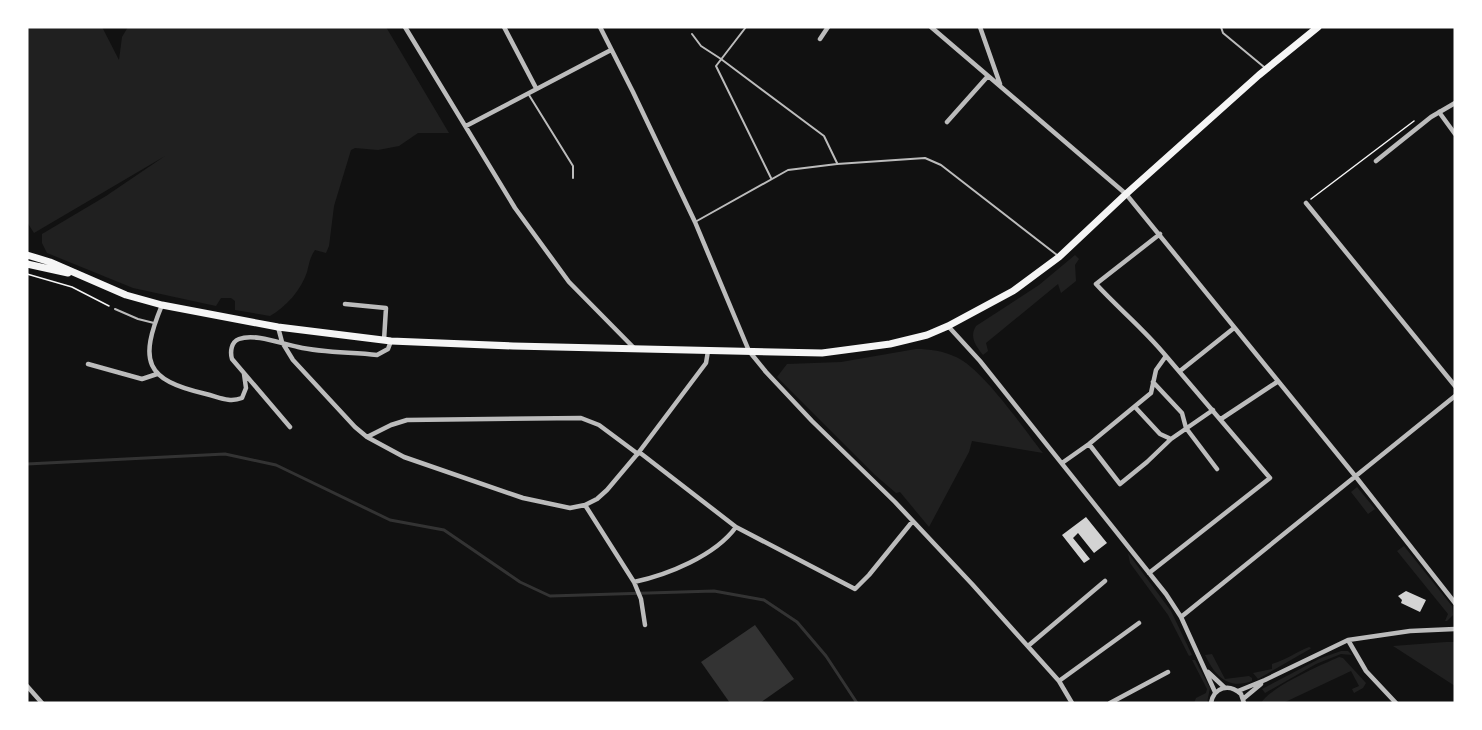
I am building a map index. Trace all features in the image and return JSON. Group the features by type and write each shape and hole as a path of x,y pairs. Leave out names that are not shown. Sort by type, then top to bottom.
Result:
{"main road":[{"path":"27,255 50,262 126,295 162,305 278,327 387,340 635,350 822,353 890,344 927,335 948,326 1013,291 1059,257 1266,69 1318,27"},
{"path":"27,264 82,277"}],"street":[{"path":"405,27 515,208 569,282 635,350"},
{"path":"504,27 537,88"},
{"path":"600,27 695,222 749,351 804,413 895,502 1028,646 1059,681 1072,703"},
{"path":"820,39 828,27"},
{"path":"932,27 1126,194 1356,477 1455,603"},
{"path":"980,27 1001,86"},
{"path":"466,126 611,50"},
{"path":"947,122 988,75"},
{"path":"1376,161 1439,112 1455,103"},
{"path":"1439,112 1455,134"},
{"path":"1306,203 1455,386"},
{"path":"1149,573 1270,478 1152,339 1122,313 1096,284 1160,234"},
{"path":"290,427 232,359 230,353 234,342 252,338 282,342 298,347 377,355 388,349 386,308 345,304"},
{"path":"162,305 149,338 151,364 157,374 191,391 235,401 242,398 246,388 243,372"},
{"path":"948,326 980,361 1149,573 1181,617 1215,692"},
{"path":"278,327 282,342 293,360 355,428 367,437 404,457 523,498 570,507 585,505 607,490 639,453 706,363 708,351"},
{"path":"1180,371 1234,328"},
{"path":"1062,463 1151,393 1156,370 1166,356"},
{"path":"88,364 142,380 157,374"},
{"path":"1153,382 1182,413 1186,428 1217,469"},
{"path":"1221,419 1277,382"},
{"path":"1181,617 1455,396"},
{"path":"1136,407 1160,434 1171,439"},
{"path":"1089,444 1120,484 1171,439 1213,410"},
{"path":"367,437 407,420 581,418 599,425 639,453 736,527 855,589 912,522"},
{"path":"585,505 634,582 645,625"},
{"path":"634,582 658,577 705,553 720,544 736,527"},
{"path":"1028,646 1105,581"},
{"path":"1059,681 1139,623"},
{"path":"1206,670 1224,687 1238,691 1348,640 1410,631 1455,628"},
{"path":"1348,640 1366,671 1396,703"},
{"path":"1110,703 1168,672"},
{"path":"1238,691 1244,701 1265,680"},
{"path":"27,686 42,703"},
{"path":"1210,703 1215,692 1224,687"}],"lane":[{"path":"746,27 716,66 772,179"},
{"path":"1221,27 1223,33 1266,69"},
{"path":"692,34 701,46 824,136 837,164"},
{"path":"528,93 573,166 573,178"},
{"path":"695,222 788,170 925,158 941,165 1059,257"},
{"path":"115,309 138,320 154,323"}],"path":[{"path":"1306,203 1418,118"},
{"path":"27,274 72,287 115,309"}],"shaded area":[{"path":"27,27 102,27 119,60 122,37 128,27 386,27 449,133 418,133 399,146 378,150 355,148 351,150 334,206 326,253 315,250 297,291 287,303 270,316 235,310 235,301 231,298 221,298 216,306 133,288 47,253 42,243 42,234 106,196 165,156 34,233 27,222"},
{"path":"1075,255 1079,259 1075,265 1076,281 1061,293 1058,284 986,343 988,351 983,355 973,338 976,326 1039,285"},
{"path":"916,349 946,353 967,364 1002,400 1043,453 972,441 969,452 929,527 900,492 896,493 875,475 777,377 787,364 841,362"},
{"path":"1357,487 1375,509 1368,514 1351,492"},
{"path":"1404,546 1452,606 1453,615 1447,621 1445,621 1448,614 1397,551"},
{"path":"1128,553 1171,611 1192,655 1189,656 1168,615 1130,563"},
{"path":"755,625 794,679 760,703 730,703 701,662"},
{"path":"1455,642 1455,686 1393,646"},
{"path":"1311,648 1258,679 1253,673 1272,669 1272,664"},
{"path":"1348,651 1352,655 1341,654 1316,664 1265,693 1262,689 1321,658"},
{"path":"1212,654 1225,679 1249,676 1252,681 1236,684 1223,679 1213,669 1205,655"},
{"path":"1339,657 1343,658 1366,683 1363,688 1354,693 1352,689 1359,686 1351,671 1283,703 1261,703 1285,683"},
{"path":"1192,660 1195,660 1210,688 1207,703 1194,703 1196,698 1206,693 1207,689"}],"building":[{"path":"1086,517 1107,543 1094,553 1078,533 1073,538 1090,559 1084,563 1062,535"},
{"path":"1406,591 1426,600 1420,612 1401,603 1402,600 1398,596"}],"waterway":[{"path":"27,464 225,454 276,465 390,520 444,530 520,582 550,596 714,591 764,600 797,622 826,656 857,703"}]}
